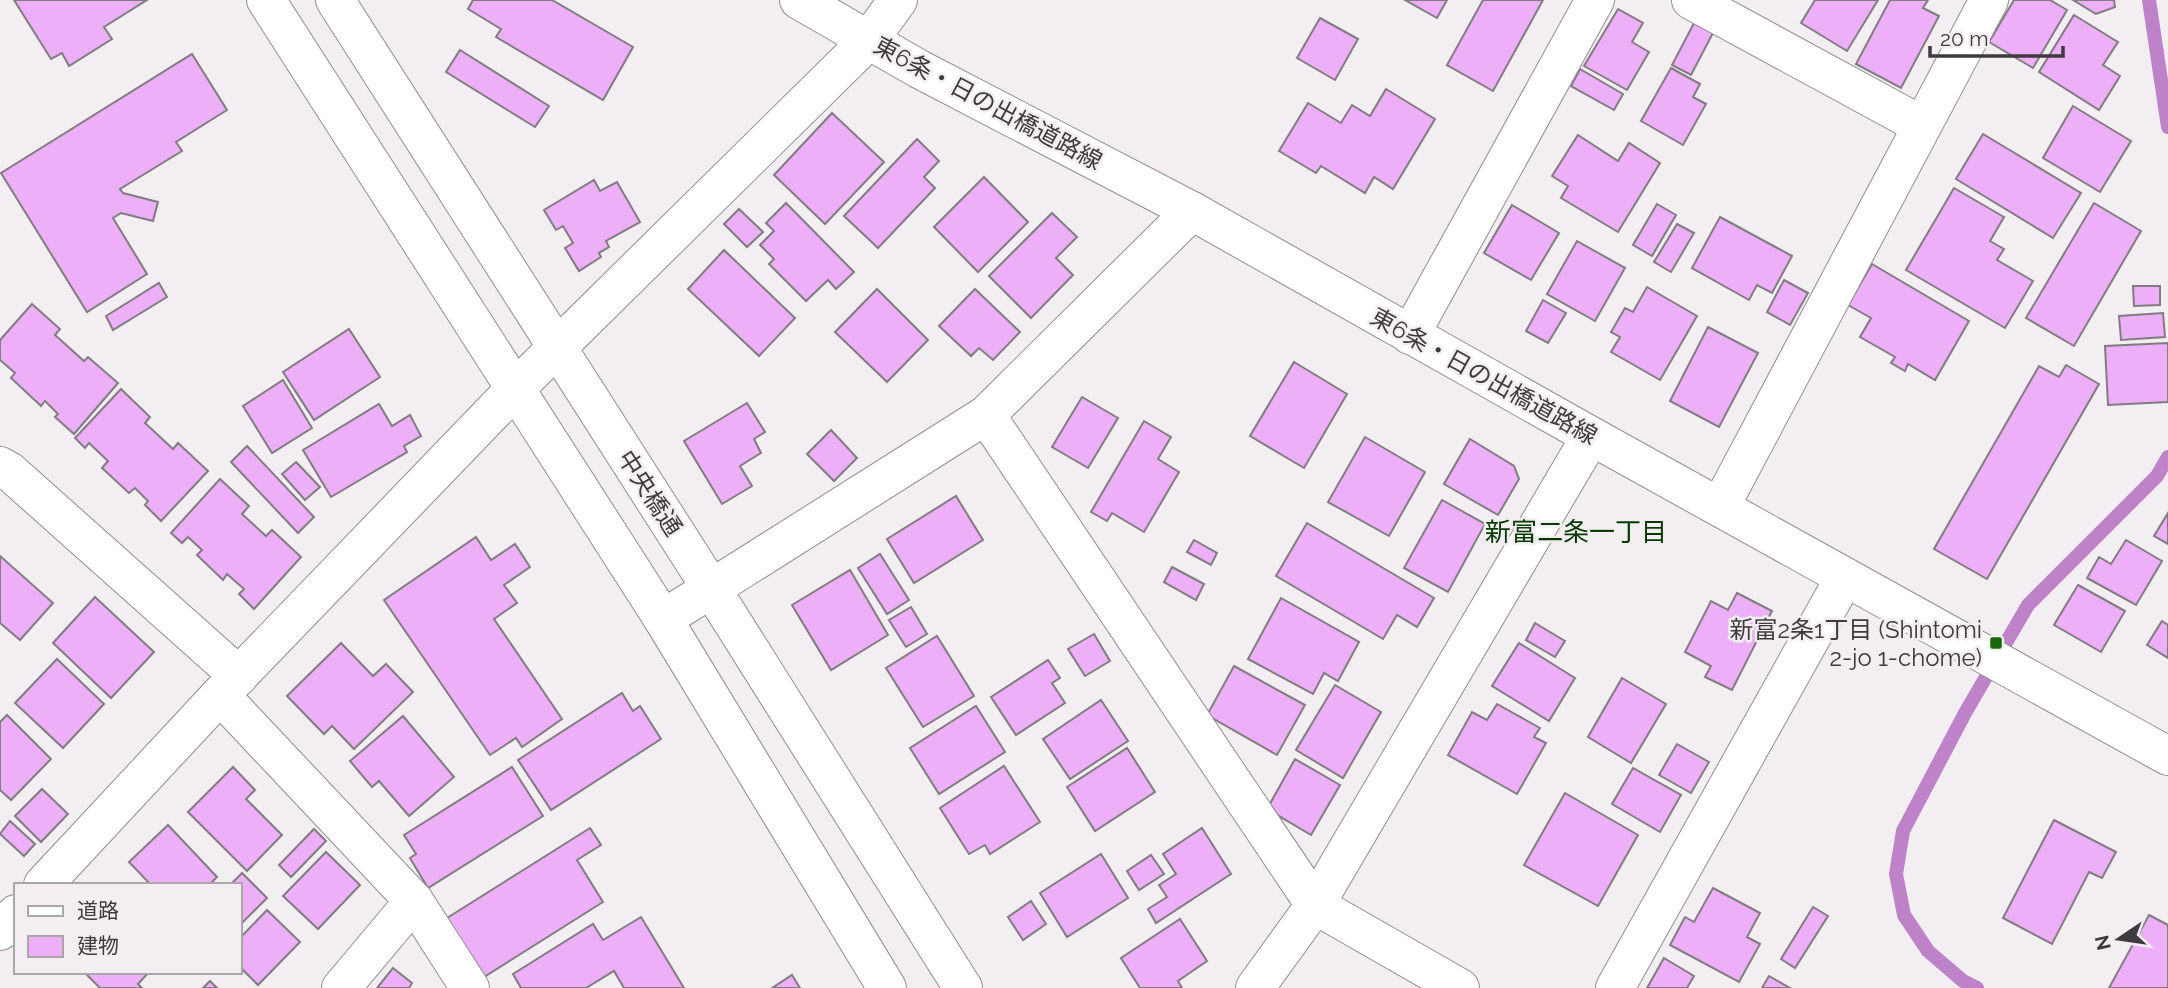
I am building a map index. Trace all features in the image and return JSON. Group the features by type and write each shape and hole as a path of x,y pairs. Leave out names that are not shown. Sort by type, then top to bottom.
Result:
{"street":[{"path":"266,0 663,619 887,988"},
{"name":"中央橋通","path":"335,0 963,988"},
{"name":"東6条・日の出橋道路線","path":"799,0 919,69 1192,211 2168,756"},
{"path":"45,883 515,389 869,40 898,0"},
{"path":"1410,335 1595,0"},
{"path":"1691,0 1921,125"},
{"path":"1720,507 1989,0"},
{"path":"663,619 986,415 1192,211"},
{"path":"986,415 1315,905 1460,988"},
{"path":"1255,988 1315,905 1591,436"},
{"path":"0,466 9,471 230,686 414,901 470,988"},
{"path":"1615,988 1845,577"},
{"path":"341,988 414,901"},
{"path":"0,931 14,916"}],"building":[{"path":"14,0 147,0 104,27 112,39 69,66 62,53 51,59"},
{"path":"473,0 552,0 633,47 603,100 496,37 501,29 468,9"},
{"path":"1405,0 1447,0 1437,18"},
{"path":"1483,0 1543,0 1493,91 1447,65"},
{"path":"1815,0 1878,0 1847,51 1801,23"},
{"path":"1890,0 1928,0 1923,8 1939,16 1901,88 1856,64"},
{"path":"2014,0 2050,0 2067,10 2033,68 1989,42"},
{"path":"2073,0 2114,0 2115,7 2096,14"},
{"path":"1618,9 1643,23 1632,42 1649,52 1627,90 1584,66"},
{"path":"2074,15 2118,42 2103,65 2120,76 2099,110 2039,72"},
{"path":"1320,18 1358,39 1335,80 1297,58"},
{"path":"1694,23 1713,33 1691,75 1672,65"},
{"path":"460,50 549,106 535,127 446,72"},
{"path":"192,54 227,110 176,142 182,151 120,189 123,193 158,202 153,221 121,213 113,218 147,274 87,312 1,173"},
{"path":"1671,68 1700,84 1693,97 1706,104 1683,145 1641,121"},
{"path":"1580,69 1623,94 1614,110 1571,86"},
{"path":"1386,89 1435,119 1393,189 1374,177 1365,193 1321,166 1316,173 1279,151 1308,103 1341,123 1352,105 1370,116"},
{"path":"2073,106 2131,141 2100,192 2043,158"},
{"path":"832,113 884,162 825,224 774,175"},
{"path":"1983,134 2081,193 2053,238 1956,179"},
{"path":"1578,135 1618,161 1629,143 1660,163 1618,232 1561,198 1568,186 1552,176"},
{"path":"917,139 939,161 924,177 935,188 878,248 844,216"},
{"path":"984,177 1028,222 978,272 934,227"},
{"path":"594,180 600,191 617,182 640,222 606,241 609,247 599,253 601,257 579,271 565,248 573,243 563,226 556,230 544,210"},
{"path":"1954,188 2004,217 1990,241 2004,249 1997,260 2033,281 2005,328 1906,270"},
{"path":"786,203 854,272 836,289 828,280 806,301 769,264 774,259 760,245 774,231 766,223"},
{"path":"2094,203 2141,231 2074,346 2026,318"},
{"path":"1657,204 1676,215 1652,256 1633,245"},
{"path":"1512,205 1559,233 1531,280 1484,253"},
{"path":"739,209 763,232 747,247 724,224"},
{"path":"1052,213 1077,237 1056,258 1073,275 1031,318 989,276"},
{"path":"1720,217 1792,256 1772,293 1757,285 1749,300 1692,268"},
{"path":"1677,224 1694,233 1671,272 1654,262"},
{"path":"1577,241 1625,268 1595,321 1547,294"},
{"path":"724,250 795,318 759,356 688,289"},
{"path":"1872,264 1969,321 1935,380 1908,364 1905,371 1891,363 1895,357 1860,337 1871,318 1848,305"},
{"path":"1784,280 1808,293 1790,325 1767,312"},
{"path":"159,283 167,297 113,330 106,316"},
{"path":"2133,286 2160,286 2160,305 2134,306"},
{"path":"1647,287 1697,316 1660,380 1611,352 1620,337 1611,332 1625,308 1633,312"},
{"path":"877,289 928,340 887,382 835,332"},
{"path":"975,289 1020,332 993,360 979,348 971,356 939,326"},
{"path":"1543,300 1566,313 1548,343 1526,331"},
{"path":"32,304 60,329 55,335 84,361 88,357 118,383 74,434 55,417 58,414 45,401 41,406 11,378 15,373 0,360 0,340"},
{"path":"2163,313 2165,337 2121,340 2119,316"},
{"path":"1708,327 1758,353 1719,427 1670,401"},
{"path":"349,329 380,377 314,420 283,372"},
{"path":"2168,343 2168,402 2108,405 2105,346"},
{"path":"1294,362 1347,394 1304,468 1250,436"},
{"path":"2066,365 2099,384 1987,579 1934,549 2039,366 2059,377"},
{"path":"283,380 312,428 272,453 243,406"},
{"path":"121,389 150,417 145,423 173,449 178,443 208,471 161,521 145,505 148,501 135,488 129,493 102,468 108,461 89,443 85,448 75,438"},
{"path":"1082,397 1118,418 1088,468 1052,447"},
{"path":"747,403 765,432 754,439 761,453 740,466 752,486 722,504 684,441"},
{"path":"379,404 392,426 410,415 421,436 404,446 407,452 331,497 303,450"},
{"path":"1144,421 1171,437 1158,459 1179,472 1144,532 1112,513 1107,521 1091,512"},
{"path":"831,430 857,458 834,481 807,454"},
{"path":"1365,437 1425,472 1389,536 1328,502"},
{"path":"1470,439 1514,466 1519,479 1498,515 1444,484"},
{"path":"247,446 314,517 298,533 231,462"},
{"path":"296,462 320,487 305,500 282,474"},
{"path":"220,479 249,506 242,514 266,536 272,530 301,557 254,609 239,594 244,589 227,574 223,580 197,555 202,550 188,537 182,543 171,533"},
{"path":"956,496 983,540 914,583 887,539"},
{"path":"1442,500 1485,524 1448,592 1404,568"},
{"path":"2168,513 2168,544 2154,536"},
{"path":"1307,523 1434,598 1417,627 1397,615 1383,639 1276,576"},
{"path":"476,537 491,560 515,544 530,567 504,585 517,603 494,619 562,719 522,747 516,738 490,755 384,600"},
{"path":"1194,540 1217,553 1211,565 1187,552"},
{"path":"2126,540 2162,561 2136,605 2087,578 2099,557 2111,564"},
{"path":"880,554 909,600 887,614 858,568"},
{"path":"0,556 53,603 20,640 0,623"},
{"path":"1172,567 1204,584 1196,600 1164,582"},
{"path":"850,570 888,635 831,670 792,605"},
{"path":"2078,585 2125,611 2101,652 2054,625"},
{"path":"1737,593 1772,611 1732,690 1705,677 1711,666 1685,652 1711,601 1728,610"},
{"path":"95,597 154,652 111,698 53,643"},
{"path":"1281,598 1359,642 1338,681 1324,673 1313,694 1248,659"},
{"path":"911,607 927,634 906,647 889,620"},
{"path":"2162,621 2168,625 2168,658 2147,645"},
{"path":"1535,623 1565,641 1555,657 1526,640"},
{"path":"1094,634 1110,661 1085,676 1068,649"},
{"path":"937,636 974,696 923,727 886,668"},
{"path":"341,643 373,676 386,664 413,692 354,749 332,726 324,734 287,696"},
{"path":"1519,643 1575,678 1549,721 1492,686"},
{"path":"57,659 104,704 63,748 15,703"},
{"path":"1048,660 1060,678 1052,683 1065,703 1016,735 991,697"},
{"path":"1234,666 1305,705 1277,755 1207,715"},
{"path":"1622,678 1666,704 1631,763 1588,737"},
{"path":"1335,685 1381,712 1343,778 1296,750"},
{"path":"622,693 633,711 640,706 661,739 551,810 518,760"},
{"path":"1101,700 1128,741 1070,779 1043,739"},
{"path":"1497,704 1540,728 1534,737 1546,743 1517,794 1448,755 1472,712 1487,720"},
{"path":"976,706 1005,752 939,794 910,748"},
{"path":"7,715 51,759 11,800 0,790 0,722"},
{"path":"403,716 454,777 409,816 379,781 372,787 350,761"},
{"path":"1677,744 1709,762 1691,793 1659,775"},
{"path":"1127,748 1155,792 1095,831 1067,787"},
{"path":"1295,759 1340,785 1311,835 1267,809"},
{"path":"1004,766 1040,822 990,854 985,845 969,854 940,808"},
{"path":"233,767 255,790 246,799 282,835 247,871 188,812"},
{"path":"512,767 543,816 428,888 410,858 416,854 404,835"},
{"path":"1633,768 1681,795 1660,832 1612,804"},
{"path":"42,789 68,814 41,842 15,816"},
{"path":"1565,793 1638,835 1598,906 1524,865"},
{"path":"2054,820 2116,852 2102,878 2089,872 2052,944 2003,918"},
{"path":"10,821 35,844 24,856 0,834"},
{"path":"168,825 217,877 211,883 149,883 129,862"},
{"path":"590,828 601,845 577,860 603,902 484,977 447,918"},
{"path":"1202,828 1231,874 1156,923 1148,909 1167,897 1159,885 1176,874 1163,854"},
{"path":"314,829 326,841 291,877 279,865"},
{"path":"326,852 360,885 318,929 283,896"},
{"path":"1101,854 1128,898 1067,937 1040,893"},
{"path":"1151,855 1164,874 1139,890 1127,871"},
{"path":"242,873 267,898 242,923 242,883 232,883"},
{"path":"1713,888 1760,913 1747,937 1760,944 1739,982 1670,945 1685,917 1694,922"},
{"path":"1031,901 1046,924 1023,940 1008,917"},
{"path":"1813,907 1828,916 1795,968 1781,959"},
{"path":"267,910 300,942 258,985 242,969 242,936"},
{"path":"2149,915 2168,925 2168,988 2109,988"},
{"path":"641,917 684,988 624,988 614,971 586,988 521,988 513,974 593,924 603,940"},
{"path":"1180,919 1207,961 1178,981 1182,988 1140,988 1121,958"},
{"path":"1664,958 1694,976 1687,988 1647,988"},
{"path":"393,968 412,983 409,988 377,988"},
{"path":"86,974 147,974 138,984 142,988 100,988"},
{"path":"792,975 800,988 772,988"},
{"path":"1769,976 1790,988 1762,988"},
{"path":"210,981 217,988 203,988"}],"waterway":[{"path":"2149,0 2168,127"},
{"path":"1977,988 1963,981 1928,951 1904,915 1896,874 1903,831 1965,713 2028,605 2157,476 2168,457"}],"place":[{"name":"新富2条1丁目 (Shintomi 2-jo 1-chome)","path":"1996,643"}],"district":[{"name":"新富二条一丁目","path":"1576,532"}]}
